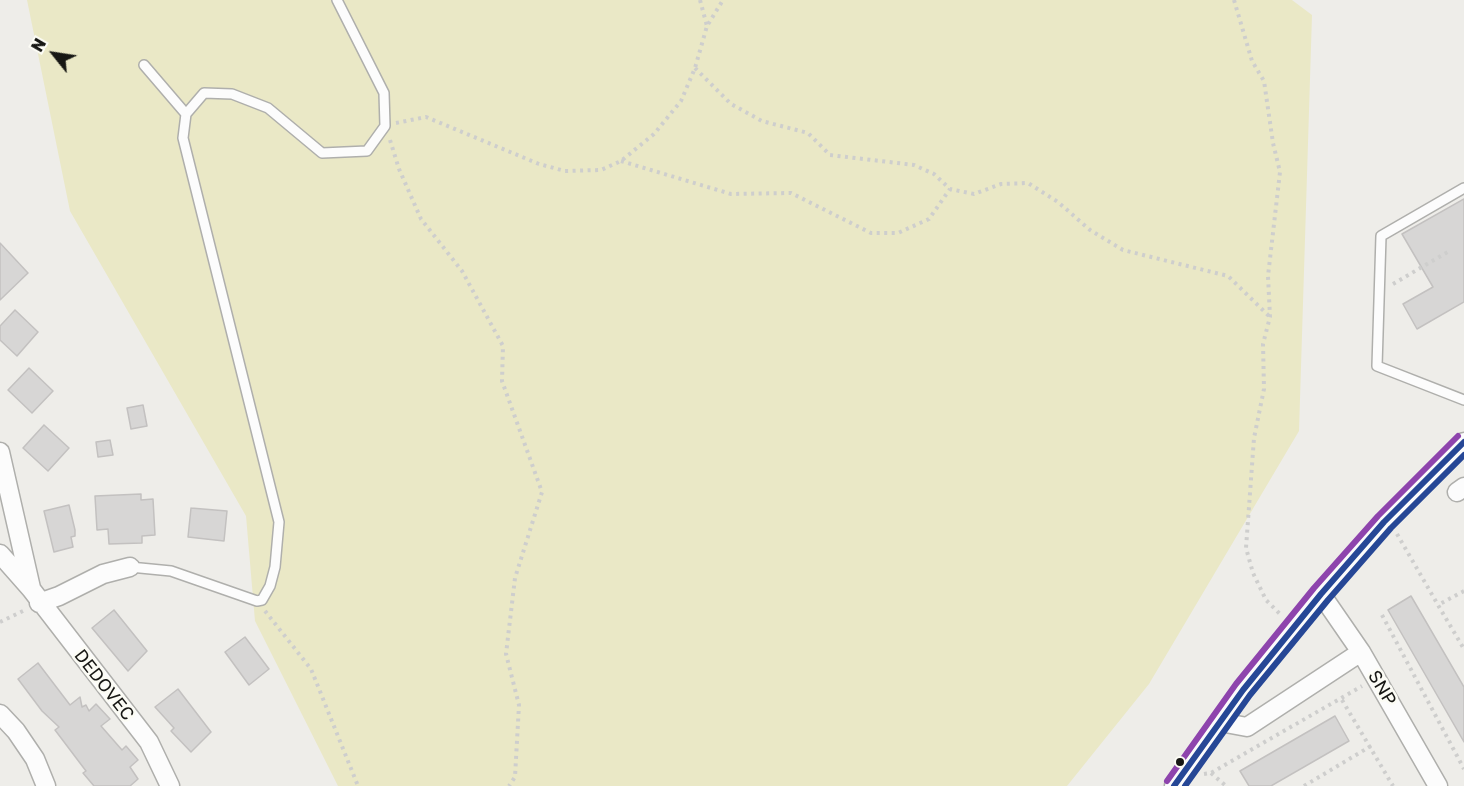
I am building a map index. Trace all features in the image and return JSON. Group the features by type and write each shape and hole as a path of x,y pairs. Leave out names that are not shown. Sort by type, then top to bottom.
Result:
{"street":[{"path":"1174,786 1220,722 1321,594 1384,522 1464,442"},
{"name":"DEDOVEC","path":"0,452 7,515 35,596"},
{"name":"DEDOVEC","path":"0,554 149,742 170,786"},
{"path":"35,596 59,596 116,569 130,567"},
{"name":"SNP","path":"1321,594 1361,652 1438,786"},
{"path":"1220,722 1247,727 1361,652"},
{"path":"0,714 16,731 34,759 46,786"}],"lane":[{"path":"130,567 171,571 257,601 262,600 270,586 275,567 279,522 183,138 186,114 204,93 232,94 268,108 322,153 367,151 385,126 384,93 337,0"},
{"path":"144,65 186,114"},
{"path":"1464,188 1381,236 1377,366 1464,400"}],"path":[{"path":"700,0 707,26"},
{"path":"509,786 515,777 519,705 506,654 515,578 542,492 502,381 503,346 462,271 421,219 399,170 385,126 426,117 539,164 565,171 601,170 621,161 654,134 681,101 694,69 707,26 723,0"},
{"path":"1234,0 1252,61 1264,81 1273,143 1280,172 1268,276 1270,317 1263,344 1264,389 1254,438 1246,548 1253,573 1266,600 1283,616"},
{"path":"694,69 731,104 762,121 808,133 830,155 914,165 933,174 950,189 974,194 1001,184 1028,183 1058,202 1090,230 1123,250 1228,276 1270,317"},
{"path":"621,161 731,194 791,193 871,233 898,233 928,219 950,189"},
{"path":"1379,292 1451,250"},
{"path":"1396,533 1464,649"},
{"path":"1438,605 1464,591"},
{"path":"0,622 35,596"},
{"path":"257,601 311,669 358,786"},
{"path":"1382,615 1464,769"},
{"path":"1226,786 1211,773 1342,700 1375,677"},
{"path":"1342,700 1394,786"},
{"path":"1304,786 1371,747"},
{"path":"1316,780 1320,786"}],"shaded area":[{"path":"27,0 1292,0 1312,15 1299,431 1149,684 1067,786 338,786 255,621 246,516 70,211"}],"building":[{"path":"1464,199 1464,302 1417,329 1403,304 1433,287 1402,234"},
{"path":"0,243 28,273 0,300"},
{"path":"15,310 38,332 17,356 0,340 0,326"},
{"path":"29,368 53,391 32,413 8,390"},
{"path":"143,405 147,426 131,429 127,408"},
{"path":"44,425 69,448 48,471 23,448"},
{"path":"110,440 113,455 98,457 96,442"},
{"path":"141,494 141,500 153,499 155,535 142,536 142,543 109,544 108,529 97,530 95,496"},
{"path":"69,505 75,530 75,536 71,537 73,547 54,552 44,511"},
{"path":"191,508 227,511 224,541 188,537"},
{"path":"1411,596 1464,687 1464,742 1388,610"},
{"path":"114,610 147,651 128,671 92,628"},
{"path":"245,637 269,669 249,685 225,652"},
{"path":"38,663 70,705 80,697 82,707 86,705 89,711 96,704 110,719 101,726 122,750 126,746 138,760 130,767 138,779 130,786 94,786 83,773 86,771 55,730 59,727 42,711 18,679"},
{"path":"178,689 211,732 191,752 171,731 174,728 155,707"},
{"path":"1335,716 1349,741 1271,786 1249,786 1240,771"}],"transit line":[{"path":"1167,781 1236,684 1314,588 1378,516 1458,436"},
{"path":"1174,786 1243,690 1321,594 1384,522 1464,442"},
{"path":"1185,786 1250,695 1328,600 1391,528 1464,455"}]}
